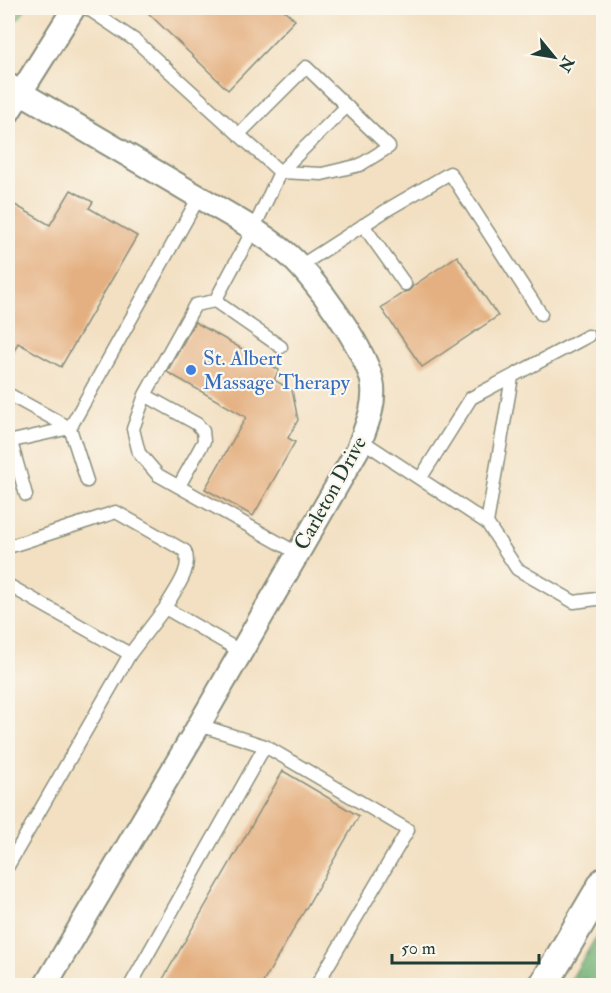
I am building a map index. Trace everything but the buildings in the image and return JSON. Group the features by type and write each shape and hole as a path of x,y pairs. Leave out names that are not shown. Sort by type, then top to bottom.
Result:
{"street":[{"path":"8,113 13,89 74,8"},
{"name":"Carleton Drive","path":"13,89 253,230 286,252 300,266 355,339 367,363 373,386 373,407 358,448 199,725 45,986"},
{"path":"543,986 603,884"}],"lane":[{"path":"87,8 136,41 239,134 280,171 322,174 360,165 389,147 306,67 239,134"},
{"path":"215,301 253,230 280,171 346,106"},
{"path":"300,266 450,173 541,314"},
{"path":"26,495 9,442 70,428 199,198"},
{"path":"363,225 405,284"},
{"path":"281,346 215,301 195,305 145,395 133,429 139,453 158,475 297,553"},
{"path":"420,479 471,399 588,336"},
{"path":"487,523 512,377"},
{"path":"8,394 70,428 87,481"},
{"path":"145,395 196,424 203,431 204,441 179,486"},
{"path":"361,440 487,523 517,569 574,602 603,598"},
{"path":"8,547 116,512 185,551 188,558 188,566 165,608 130,654 8,866"},
{"path":"8,585 130,654"},
{"path":"165,608 240,651"},
{"path":"199,725 265,746 408,830 316,986"},
{"path":"130,986 265,746"}],"green space":[{"path":"8,8 26,8 18,19 8,22"},
{"path":"603,925 603,985 568,985"}],"place":[{"name":"St. Albert Massage Therapy","path":"191,370"}]}
